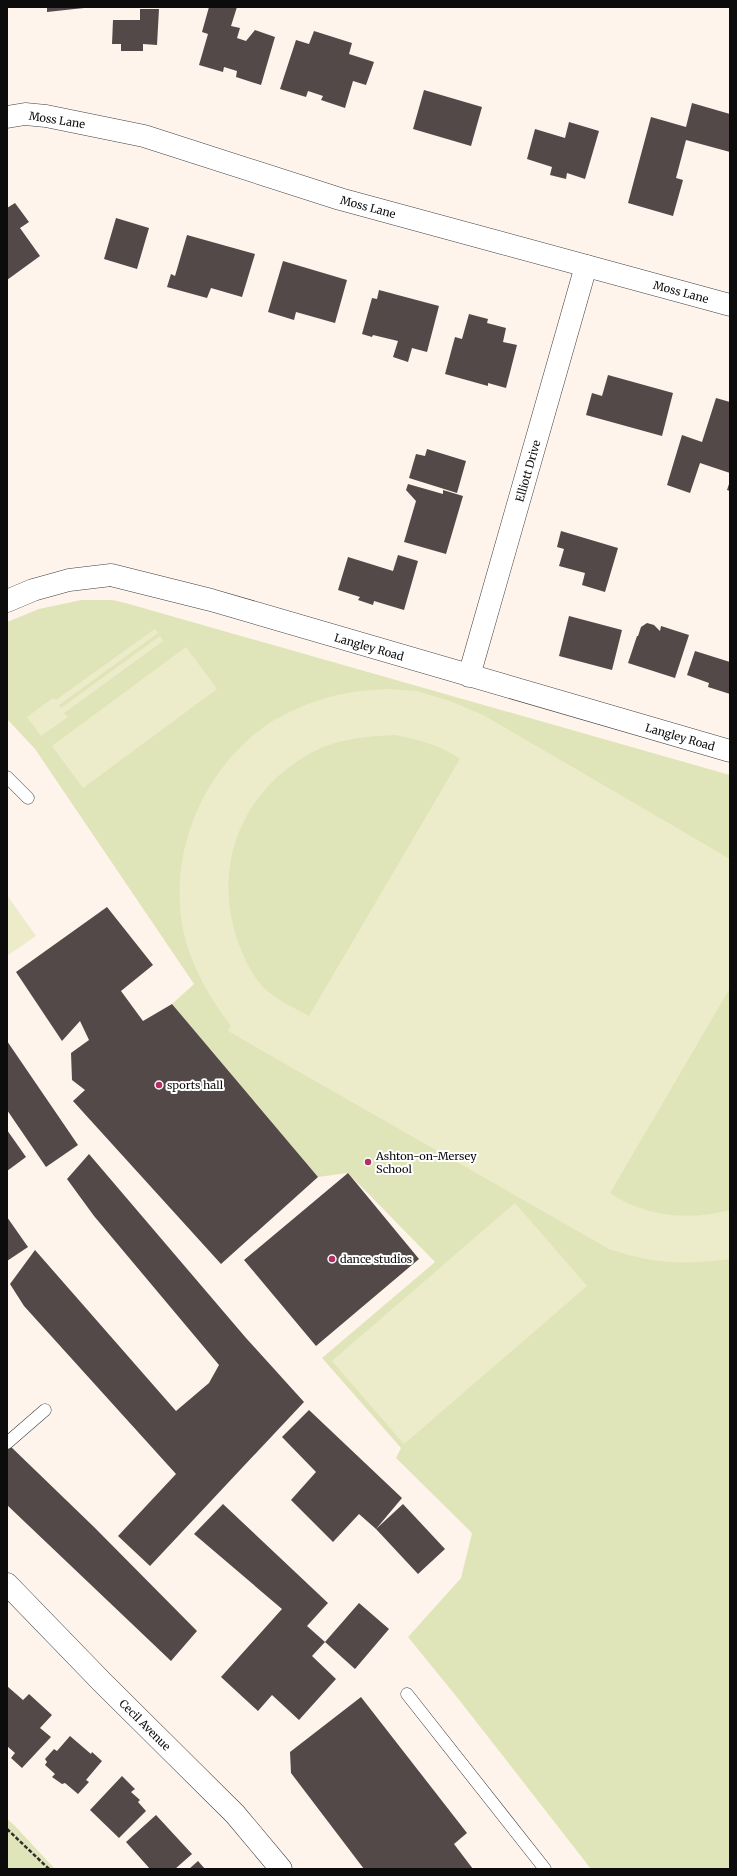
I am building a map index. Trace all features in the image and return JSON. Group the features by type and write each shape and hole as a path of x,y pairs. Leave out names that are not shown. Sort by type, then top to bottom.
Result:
{"street":[{"name":"Moss Lane","path":"7,117 25,114 46,116 144,136 340,199 730,305"},
{"name":"Elliott Drive","path":"469,676 586,266"},
{"name":"Langley Road","path":"7,601 33,590 69,580 111,575 211,600 730,751"},
{"name":"Cecil Avenue","path":"7,1584 102,1682 234,1814 281,1869"}],"lane":[{"path":"7,777 28,798"},
{"path":"7,1443 45,1410"},
{"path":"407,1694 544,1869"}],"path":[{"path":"7,1829 49,1869"}],"green space":[{"name":"Ashton-on-Mersey School","path":"81,600 113,600 129,604 730,775 730,1869 591,1869 408,1637 461,1578 472,1533 396,1458 401,1448 322,1358 435,1262 348,1173 318,1177 172,1004 194,984 35,749 7,719 7,622 39,609"},
{"path":"155,629 158,633 59,705 61,708 160,636 163,641 64,713 68,717 41,736 27,717 53,698 56,700"},
{"path":"186,647 217,689 83,788 52,746"},
{"path":"386,689 416,691 450,701 485,716 730,859 730,988 610,1193 637,1207 668,1215 699,1215 730,1210 730,1259 697,1262 669,1262 641,1258 609,1249 228,1031 231,1026 206,988 193,961 181,917 180,889 182,860 189,833 199,807 212,782 229,760 249,739 271,722 302,706 325,698","holes":["396,735 421,741 445,750 460,759 309,1016 270,993 263,987 246,962 238,943 233,925 229,898 229,871 234,846 244,822 257,800 274,780 295,763 319,749 337,742 366,737"]},
{"path":"7,895 36,936 7,956"},
{"path":"515,1203 587,1286 404,1444 332,1361"},
{"path":"7,1819 14,1825 55,1869 7,1869"}],"building":[{"path":"47,7 84,7 84,8 47,12"},
{"path":"209,7 237,7 231,26 240,28 237,38 246,41 255,30 275,37 261,85 236,77 237,71 224,67 223,72 199,65 208,34 202,32"},
{"path":"140,9 159,9 157,45 143,44 143,51 121,51 121,44 112,44 113,20 140,20"},
{"path":"314,31 352,43 349,54 374,62 366,85 353,81 345,108 321,100 323,96 308,91 306,97 280,89 296,40 309,44"},
{"path":"424,90 482,107 471,146 413,129"},
{"path":"692,103 730,114 730,152 686,140 676,178 683,180 673,216 628,203 651,117 686,127"},
{"path":"569,122 599,131 585,179 567,173 566,179 550,175 552,167 527,159 535,129 565,138"},
{"path":"15,203 29,222 20,228 40,256 7,280 7,208"},
{"path":"116,218 149,228 137,269 104,259"},
{"path":"187,235 255,254 242,297 211,288 207,298 167,287 171,274 175,276"},
{"path":"283,261 347,280 335,323 296,312 294,320 268,312"},
{"path":"379,290 439,306 427,352 412,348 408,362 393,357 398,341 362,334 372,298 377,299"},
{"path":"469,314 488,319 487,323 506,328 503,342 517,345 506,388 488,383 488,386 445,374 455,337 462,339"},
{"path":"608,375 673,393 662,436 586,415 592,393 602,396"},
{"path":"716,398 730,402 730,473 700,463 690,493 667,485 682,435 702,442"},
{"path":"427,449 466,461 457,493 409,478 416,454 425,456"},
{"path":"730,481 730,491 727,490"},
{"path":"408,484 443,494 443,490 463,496 446,554 404,542 416,501 406,490"},
{"path":"561,531 618,548 605,592 582,585 585,573 559,566 564,549 557,547"},
{"path":"398,555 418,561 404,610 374,601 373,605 358,600 360,597 338,590 348,557 393,571"},
{"path":"569,616 622,630 612,670 559,656"},
{"path":"647,623 654,625 660,631 661,626 689,635 675,678 628,663 641,627"},
{"path":"695,651 730,662 730,694 708,687 709,683 687,675"},
{"name":"sports hall","path":"107,907 153,965 121,991 143,1021 172,1004 318,1177 221,1264 73,1101 85,1090 72,1080 71,1053 89,1040 80,1021 62,1041 16,972"},
{"path":"7,1041 78,1145 46,1167 7,1110"},
{"path":"7,1130 26,1157 7,1171"},
{"path":"89,1154 246,1338 304,1402 150,1566 118,1536 176,1474 24,1306 10,1284 35,1250 176,1411 209,1383 219,1365 94,1216 67,1179"},
{"name":"dance studios","path":"348,1173 419,1259 316,1346 244,1260"},
{"path":"7,1217 28,1247 7,1261"},
{"path":"309,1410 402,1498 376,1529 359,1514 333,1542 291,1500 316,1472 282,1437"},
{"path":"7,1443 94,1527 197,1631 171,1661 7,1505"},
{"path":"223,1504 328,1603 307,1626 325,1642 312,1656 336,1679 299,1720 272,1695 258,1711 221,1677 282,1609 194,1534"},
{"path":"403,1504 445,1549 418,1574 376,1529"},
{"path":"359,1603 389,1629 355,1669 325,1642"},
{"path":"7,1686 23,1700 29,1694 52,1715 40,1728 51,1737 22,1768 11,1758 15,1753 7,1746"},
{"path":"361,1697 467,1833 454,1844 473,1869 364,1869 291,1773 290,1752"},
{"path":"70,1736 91,1754 92,1752 102,1761 86,1780 89,1782 78,1794 65,1783 62,1784 52,1777 55,1774 45,1765 47,1762 45,1759 54,1749 57,1751"},
{"path":"122,1776 135,1789 131,1792 140,1800 138,1802 146,1811 119,1838 90,1810"},
{"path":"156,1815 192,1854 175,1869 150,1869 126,1842"},
{"path":"198,1861 205,1869 189,1869"}],"place":[{"name":"sports hall","path":"159,1085"},
{"name":"Ashton-on-Mersey School","path":"368,1162"},
{"name":"dance studios","path":"332,1259"}]}
